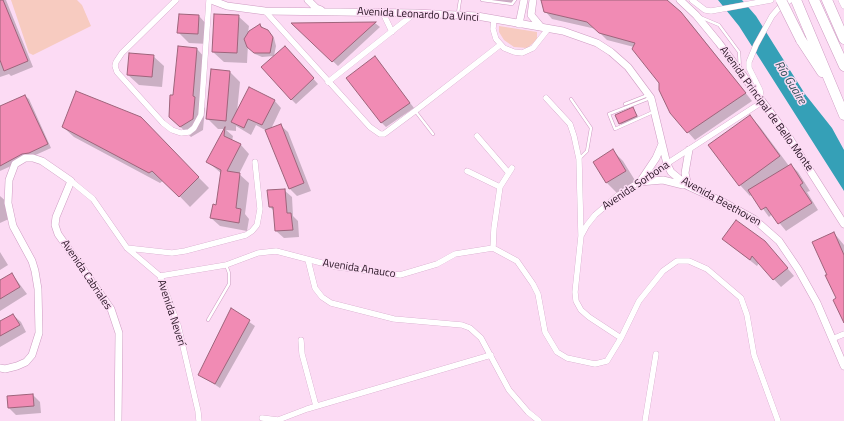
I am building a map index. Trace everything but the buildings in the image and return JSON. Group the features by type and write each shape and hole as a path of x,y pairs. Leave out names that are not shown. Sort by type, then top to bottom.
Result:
{"highway":[{"path":"781,0 801,40 831,87"},
{"path":"796,0 819,53 831,87 844,115"},
{"path":"814,0 843,64"},
{"path":"827,0 844,39"}],"street":[{"path":"176,0 122,53 115,66 117,72 163,123 172,130 181,133 194,128 201,115 210,0"},
{"name":"Avenida Leonardo Da Vinci","path":"210,0 227,6 265,11 327,11 458,15 494,19 573,33 611,52 636,76 649,96 655,111 667,164"},
{"path":"308,0 316,8 327,11"},
{"path":"519,24 524,0"},
{"path":"494,19 493,29 500,45 508,51 522,53 533,48 545,28 531,15 533,0"},
{"name":"Avenida Principal de Bello Monte","path":"680,0 696,15 719,43 740,74 788,136 844,224"},
{"path":"692,0 705,10 717,11 771,0"},
{"path":"762,102 760,90 749,68 751,56 772,16 778,8 790,0"},
{"path":"841,0 844,6"},
{"path":"265,11 328,82 375,132 380,134 384,134 500,45"},
{"path":"383,13 392,32"},
{"path":"328,82 415,13"},
{"path":"546,98 570,124 574,136 578,159 581,236"},
{"name":"Avenida Sorbona","path":"621,338 589,318 581,310 576,301 575,292 581,236 587,225 595,215 617,196 762,102"},
{"path":"477,136 510,170 500,187 494,228 493,248 517,260 534,284 538,294 545,332 557,352 567,358 595,364 607,361 621,338 639,301 663,271 672,264 683,260 702,265 731,289 740,298 745,306 754,355 778,421"},
{"path":"640,182 656,158 662,144"},
{"path":"688,186 684,173 689,150"},
{"name":"Avenida Neverí","path":"0,368 5,369 26,362 32,355 36,345 40,323 38,289 35,271 13,226 10,215 8,191 11,172 19,160 33,158 42,161 71,181 93,199 127,248 160,276 178,325 199,421"},
{"path":"127,248 172,253 246,235 252,231 257,225 260,209 255,162"},
{"name":"Avenida Beethoven","path":"667,164 671,172 688,186 726,203 754,219 779,241 808,286 844,366"},
{"path":"467,171 500,187"},
{"path":"640,182 662,180 688,186"},
{"name":"Avenida Cabriales","path":"71,181 56,217 55,225 58,234 111,309 118,333 118,421"},
{"name":"Avenida Anauco","path":"160,276 226,265 258,253 276,251 337,267 400,275 437,264 455,254 493,248"},
{"path":"308,260 315,288 322,297 331,302 394,319 462,325 476,333 491,355 509,390 539,421"},
{"path":"832,339 844,334"},
{"path":"301,340 302,354 316,406"},
{"path":"645,421 656,354"},
{"path":"262,418 278,420 316,406 491,355"}],"lane":[{"path":"458,15 460,0"},
{"path":"482,0 512,4 515,0"},
{"path":"696,15 718,25 739,52 740,74"},
{"path":"625,104 649,96"},
{"path":"649,96 610,114 615,129 655,111"},
{"path":"571,99 591,128 587,151 578,159"},
{"path":"415,111 433,134"},
{"path":"208,320 229,284 229,274 226,265"}],"shaded area":[{"path":"11,0 77,0 82,5 91,26 33,55 29,53"},
{"path":"499,26 537,32 537,40 527,48 514,47 504,40 499,32"}],"water":[{"name":"Río Guaire","path":"718,0 742,0 756,16 805,94 832,128 844,150 844,191 739,26"}]}
